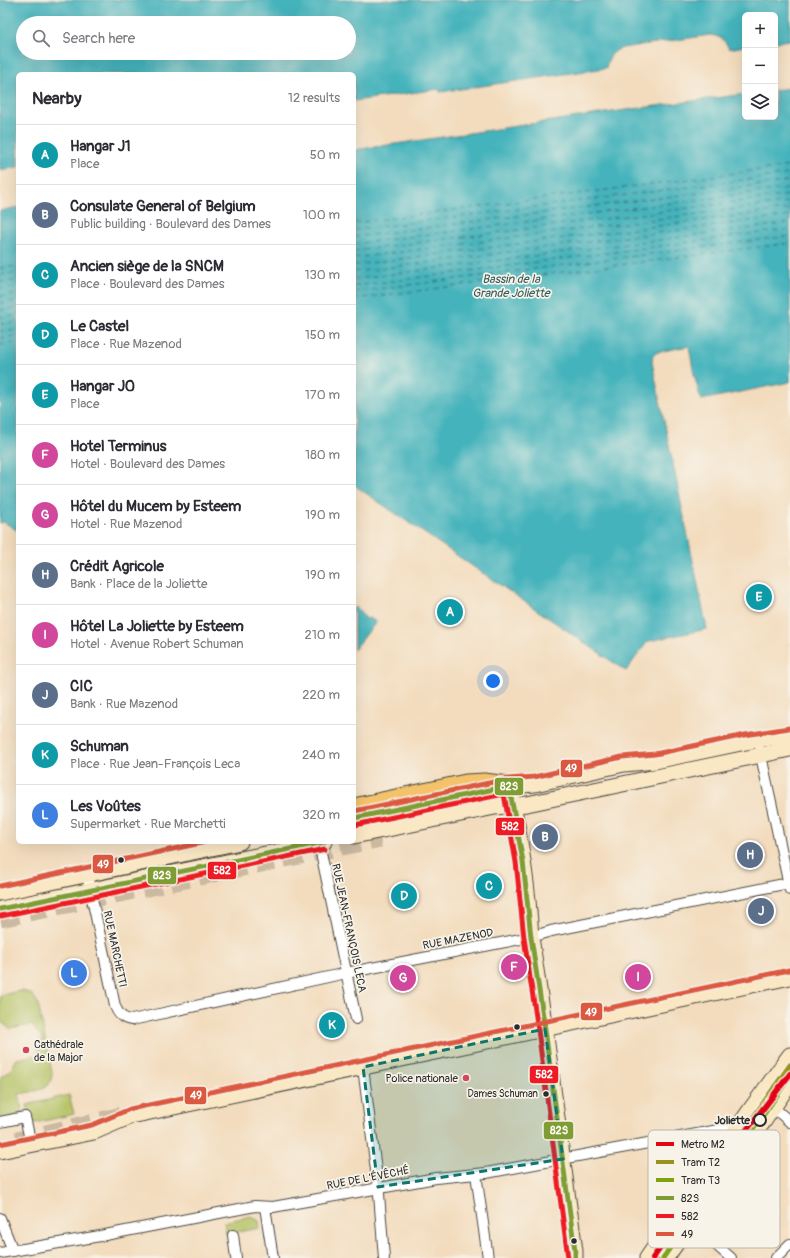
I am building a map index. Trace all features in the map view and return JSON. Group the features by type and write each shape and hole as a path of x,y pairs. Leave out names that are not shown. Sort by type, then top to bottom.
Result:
{"highway":[{"path":"356,808 466,784 484,783 509,786"}],"street":[{"path":"356,836 495,807 527,804 759,748 790,735"},
{"path":"356,818 472,793 509,786 535,784 624,764 656,761 746,742 759,748 790,749"},
{"path":"759,748 789,886"},
{"path":"509,786 522,857 531,937 576,1256"},
{"path":"0,893 231,844"},
{"path":"0,909 317,844"},
{"name":"RUE JEAN-FRANÇOIS LECA","path":"322,844 356,1019"},
{"name":"RUE MARCHETTI","path":"87,875 115,1006 118,1013 123,1018 132,1020"},
{"name":"RUE MAZENOD","path":"132,1020 346,973 531,937 551,931 789,886"},
{"path":"0,1151 94,1132 131,1116 790,977"},
{"path":"737,1130 790,1055"},
{"path":"363,1067 378,1187 384,1258"},
{"path":"757,1130 790,1083"},
{"path":"773,1107 790,1122"},
{"path":"0,1122 25,1117 30,1140 0,1146"},
{"name":"RUE DE L'ÉVÊCHÉ","path":"719,1130 740,1126"},
{"name":"RUE DE L'ÉVÊCHÉ","path":"0,1253 255,1206 273,1207 378,1187 436,1178 486,1173 648,1143"},
{"path":"476,1174 488,1258"},
{"path":"265,1207 273,1258"},
{"path":"0,1218 13,1251"},
{"path":"233,1234 236,1258"},
{"path":"776,1258 790,1244"},
{"path":"647,1258 654,1248"},
{"path":"666,1258 673,1248"},
{"path":"720,1248 731,1258"}],"highlighted area":[{"path":"545,1029 563,1159 378,1187 363,1067"}],"green space":[{"path":"21,991 31,994 38,1004 52,1073 49,1083 45,1087 36,1091 19,1094 23,1114 0,1120 0,1078 10,1071 17,1059 37,1055 39,1052 38,1047 42,1041 41,1036 31,1025 10,1029 0,1021 0,995"},
{"path":"69,1095 74,1114 31,1124 27,1105"},
{"path":"251,1216 259,1221 260,1228 226,1234 224,1222"}],"water":[{"path":"0,0 790,0 790,40 778,42 778,12 742,12 742,47 729,49 722,39 717,36 710,35 622,48 611,55 606,68 440,92 439,89 356,101 356,72 16,72 16,167 0,170"},
{"name":"Bassin de la Grande Joliette","path":"790,88 790,382 701,400 689,346 658,352 653,355 652,362 707,629 649,641 626,671 356,486 356,150 742,94 742,120 778,120 778,90"},
{"path":"16,207 16,530 4,522 0,523 0,211"},
{"path":"356,608 361,611 360,613 367,619 369,618 376,622 356,647"}],"ferry route":[{"path":"356,223 790,166"},
{"path":"356,230 790,174"},
{"path":"356,237 790,181"},
{"path":"356,244 790,188"},
{"path":"356,251 790,195"},
{"path":"356,258 790,202"},
{"path":"356,265 790,209"},
{"path":"356,272 790,216"},
{"path":"356,279 790,223"},
{"path":"356,286 790,229"},
{"path":"356,292 790,236"},
{"path":"356,299 790,243"},
{"path":"0,268 16,266"},
{"path":"0,275 16,273"},
{"path":"0,282 16,280"},
{"path":"0,289 16,287"},
{"path":"0,296 16,294"},
{"path":"0,303 16,301"},
{"path":"0,310 16,308"},
{"path":"0,317 16,315"},
{"path":"0,324 16,322"},
{"path":"0,331 16,329"},
{"path":"0,338 16,336"},
{"path":"0,345 16,342"}],"tunnel":[{"path":"356,843 380,838"},
{"path":"0,918 352,844"},
{"path":"152,875 207,852"},
{"path":"17,1141 127,1115"}],"metro line":[{"name":"M2","path":"747,1130 790,1074"},
{"name":"M2","path":"653,1258 660,1248"}],"tram line":[{"name":"T2","path":"744,1130 790,1065"},
{"name":"T3","path":"753,1130 790,1077"},
{"name":"T2","path":"654,1258 661,1248"},
{"name":"T3","path":"663,1258 670,1248"}],"transit line":[{"name":"49","path":"356,811 508,779 534,777 622,757 655,754 745,735 789,728"},
{"name":"82S","path":"356,818 509,786 523,861 531,937 545,1029 575,1258"},
{"name":"582","path":"356,825 504,794 516,862 524,938 538,1030 568,1258"},
{"name":"49","path":"0,886 197,844"},
{"name":"82S","path":"0,909 314,844"},
{"name":"582","path":"1,916 325,849"},
{"name":"49","path":"0,1144 92,1125 130,1109 789,970"}],"place":[{"name":"Hangar J0","path":"759,597"},
{"name":"Hangar J1","path":"450,612"},
{"name":"Consulate General of Belgium","path":"545,837"},
{"name":"Crédit Agricole","path":"750,855"},
{"name":"Ancien siège de la SNCM","path":"489,886"},
{"name":"Le Castel","path":"404,896"},
{"name":"CIC","path":"761,911"},
{"name":"Hotel Terminus","path":"514,967"},
{"name":"Les Voûtes","path":"74,973"},
{"name":"Hôtel La Joliette by Esteem","path":"638,977"},
{"name":"Hôtel du Mucem by Esteem","path":"403,978"},
{"name":"Schuman","path":"332,1025"},
{"name":"Cathédrale de la Major","path":"26,1050"},
{"name":"Police nationale","path":"466,1078"},
{"name":"Dames Schuman","path":"546,1094"},
{"name":"Joliette","path":"760,1120"}]}
